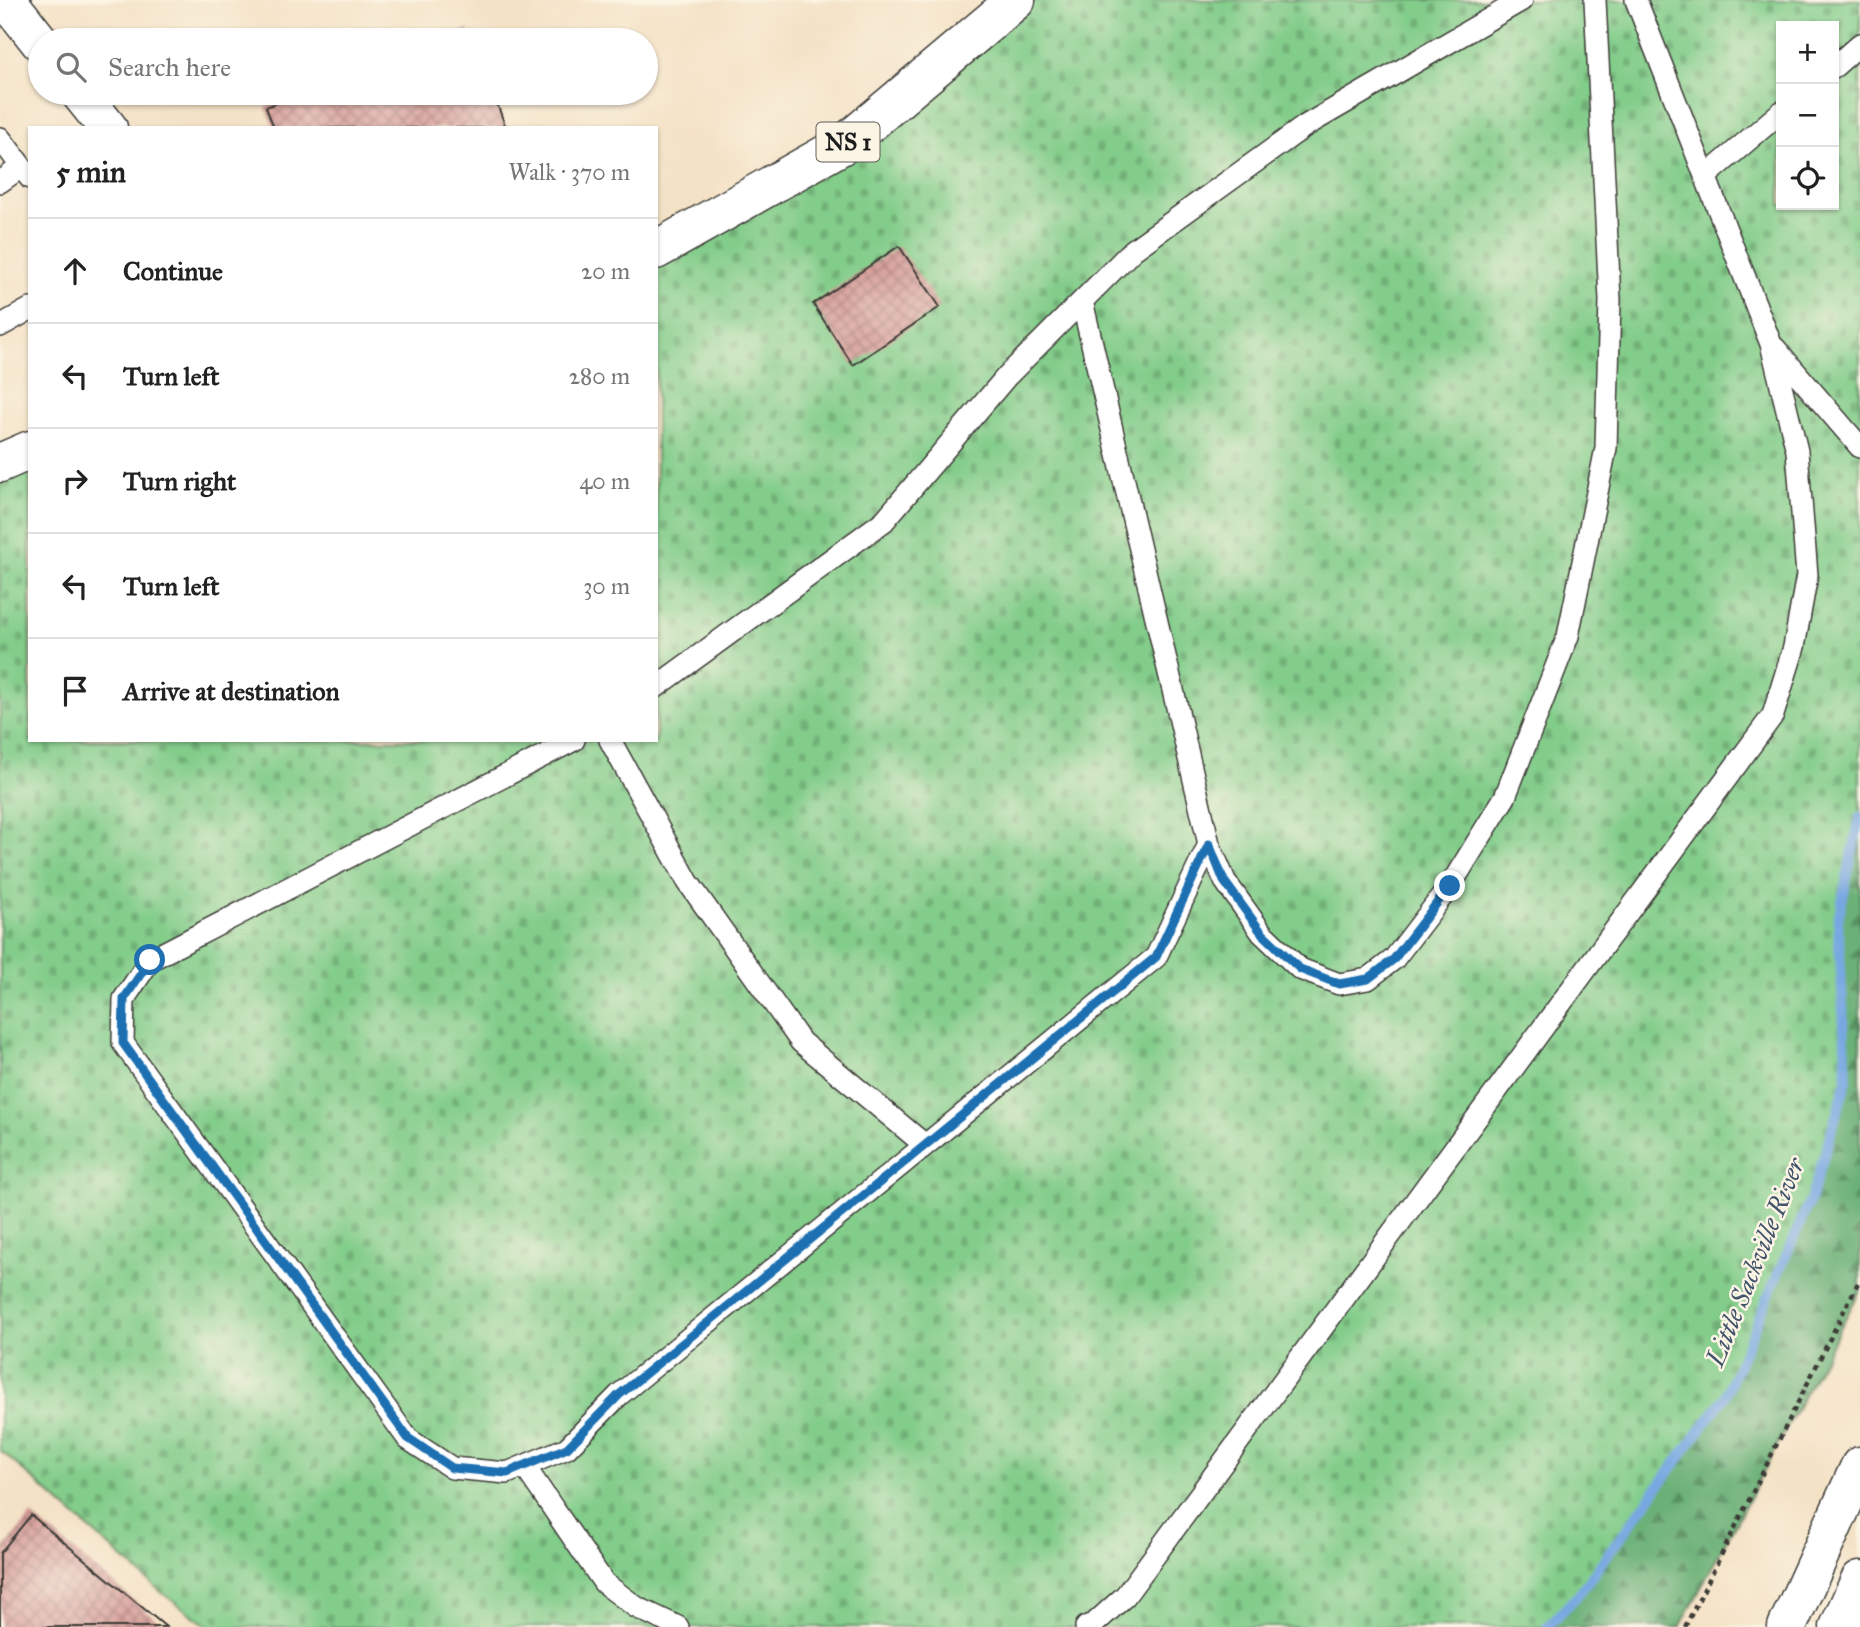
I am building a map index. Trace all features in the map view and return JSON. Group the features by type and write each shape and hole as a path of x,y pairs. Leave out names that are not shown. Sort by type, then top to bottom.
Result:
{"main road":[{"path":"7,0 29,28"},
{"name":"NS 1","path":"658,249 846,144 1016,0"},
{"path":"90,105 106,126"},
{"path":"0,463 28,451"},
{"path":"1787,1627 1860,1466"},
{"path":"1839,1627 1860,1580"}],"lane":[{"path":"658,686 884,521 1007,376 1133,250 1305,126 1522,0"},
{"path":"1082,301 1209,844 1224,881 1262,933 1300,969 1339,984 1368,979 1394,959 1450,886 1505,797 1567,636 1606,448 1610,300 1595,0"},
{"path":"1086,1627 1094,1624 1125,1596 1773,715 1794,647 1807,576 1797,451 1771,344 1636,0"},
{"path":"1839,63 1860,44"},
{"path":"1705,177 1776,116"},
{"path":"0,138 25,172 0,182"},
{"path":"0,326 27,318"},
{"path":"1771,344 1860,447"},
{"path":"570,742 150,960 124,999 123,1043 408,1438 452,1468 507,1473 567,1448 619,1395 1156,957 1209,844"},
{"path":"611,742 688,882 801,1042 925,1145"},
{"path":"524,1467 604,1583 636,1607 678,1627"}],"path":[{"path":"1685,1627 1860,1279"}],"green space":[{"path":"1016,0 1860,0 1860,817 1838,920 1847,1080 1811,1198 1724,1398 1577,1596 1547,1627 209,1627 161,1592 0,1450 0,463 28,451 28,742 658,742 658,249 846,143"},
{"path":"1860,817 1860,1291 1680,1627 1547,1627 1577,1596 1724,1398 1811,1198 1846,1080 1838,920"}],"building":[{"path":"497,105 505,126 273,126 266,107"},
{"path":"899,246 940,307 853,365 813,304"},
{"path":"31,1515 166,1627 0,1627 0,1553"}],"waterway":[{"name":"Little Sackville River","path":"1547,1627 1577,1596 1724,1398 1811,1198 1847,1080 1838,920 1860,817"}],"route":[{"path":"150,960 124,999 123,1043 408,1438 452,1468 507,1473 567,1448 619,1395 1156,957 1209,844 1224,881 1262,933 1300,969 1339,984 1368,979 1394,959 1450,886"}]}
